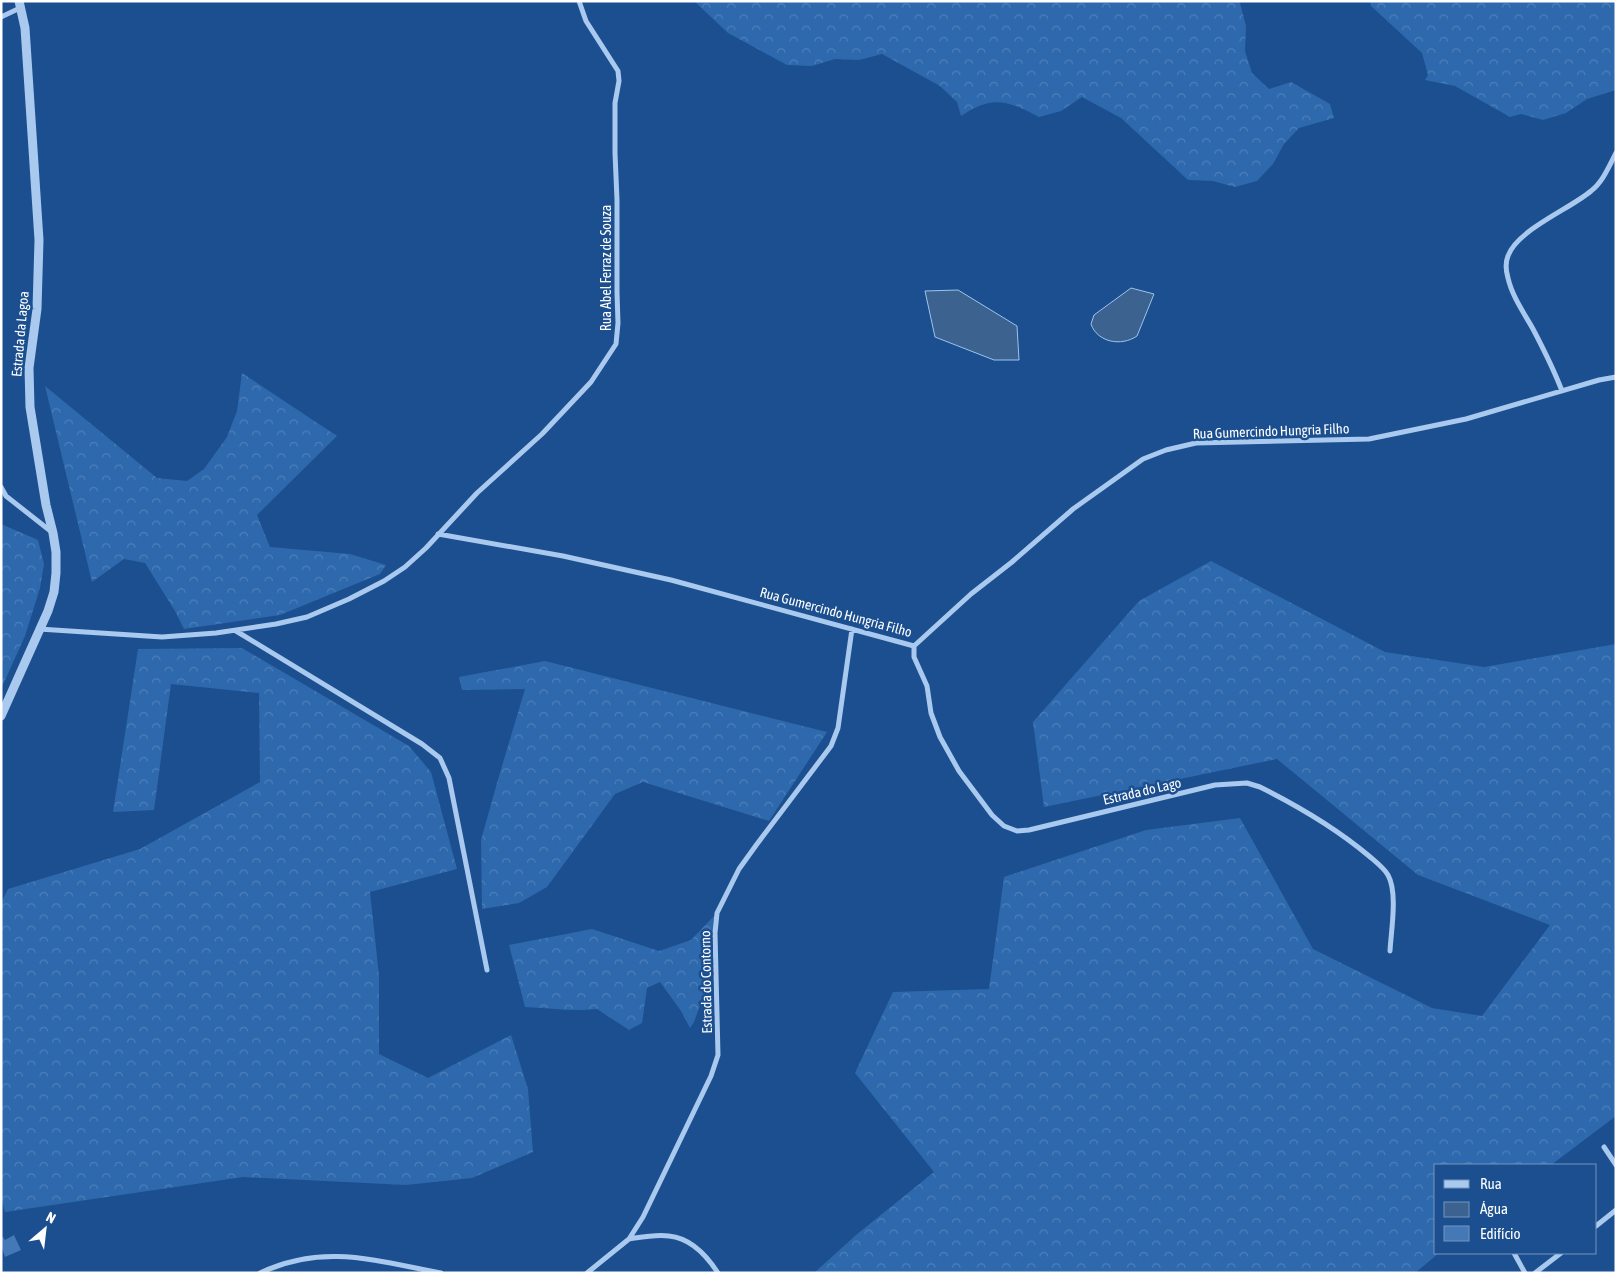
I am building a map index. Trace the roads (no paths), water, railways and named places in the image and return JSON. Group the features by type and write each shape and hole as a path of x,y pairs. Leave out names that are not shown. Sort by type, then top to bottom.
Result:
{"street":[{"name":"Rua Abel Ferraz de Souza","path":"438,534 477,493 542,434 591,382 616,344 618,323 615,152 618,71 586,21 579,1"},
{"path":"1,17 19,5"},
{"name":"Estrada da Lagoa","path":"1,716 54,592 56,566 53,533 46,505 30,407 29,368 37,309 39,240 25,28 19,5"},
{"path":"1562,392 1551,362 1512,288 1506,268 1507,256 1527,233 1592,191 1603,177 1616,153"},
{"name":"Rua Gumercindo Hungria Filho","path":"438,534 563,556 671,580 914,646 971,594 1012,562 1073,509 1143,459 1158,453 1196,443 1369,439 1466,419 1616,377"},
{"path":"1,487 4,494 53,533"},
{"path":"39,629 162,637 235,631 308,617 384,581 405,567 438,534"},
{"name":"Estrada do Contorno","path":"587,1273 629,1239 644,1217 716,1064 718,1055 715,933 717,913 739,870 831,746 838,728 852,629"},
{"path":"235,631 422,744 440,758 449,778 487,970"},
{"name":"Estrada do Lago","path":"914,646 914,657 927,686 932,713 940,737 960,771 992,815 1004,826 1017,830 1029,830 1214,785 1246,784 1260,787 1342,835 1379,864 1388,875 1392,898 1390,951"},
{"path":"1604,1146 1616,1165"},
{"path":"1597,1225 1616,1210"},
{"path":"629,1239 670,1236 685,1241 698,1249 718,1273"},
{"path":"1515,1254 1525,1273"},
{"path":"1535,1273 1560,1254"},
{"path":"260,1273 280,1263 327,1256 368,1258 441,1273"}],"water":[{"path":"1131,288 1154,294 1137,336 1117,342 1104,339 1098,335 1091,324 1094,315"},
{"path":"958,290 1017,326 1019,360 994,360 935,337 925,291"}]}
